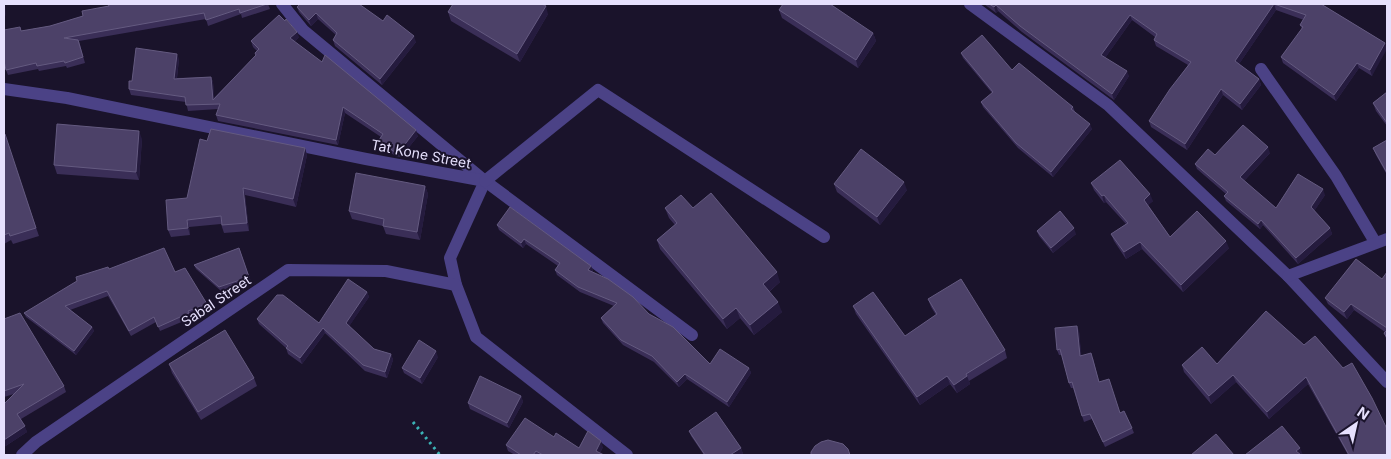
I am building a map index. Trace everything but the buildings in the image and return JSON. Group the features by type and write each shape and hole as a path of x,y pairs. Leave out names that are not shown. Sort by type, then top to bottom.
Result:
{"street":[{"path":"282,4 303,30 485,181 692,335"},
{"path":"970,4 1108,105 1288,276 1387,382"},
{"path":"1261,69 1381,241 1288,276"},
{"name":"Tat Kone Street","path":"4,89 67,98 366,159 485,181 598,90 824,237"},
{"path":"485,181 450,258 456,285 476,337 627,455"},
{"name":"Sabal Street","path":"22,455 36,442 288,270 386,271 456,285"}],"path":[{"path":"414,422 440,455"}]}
